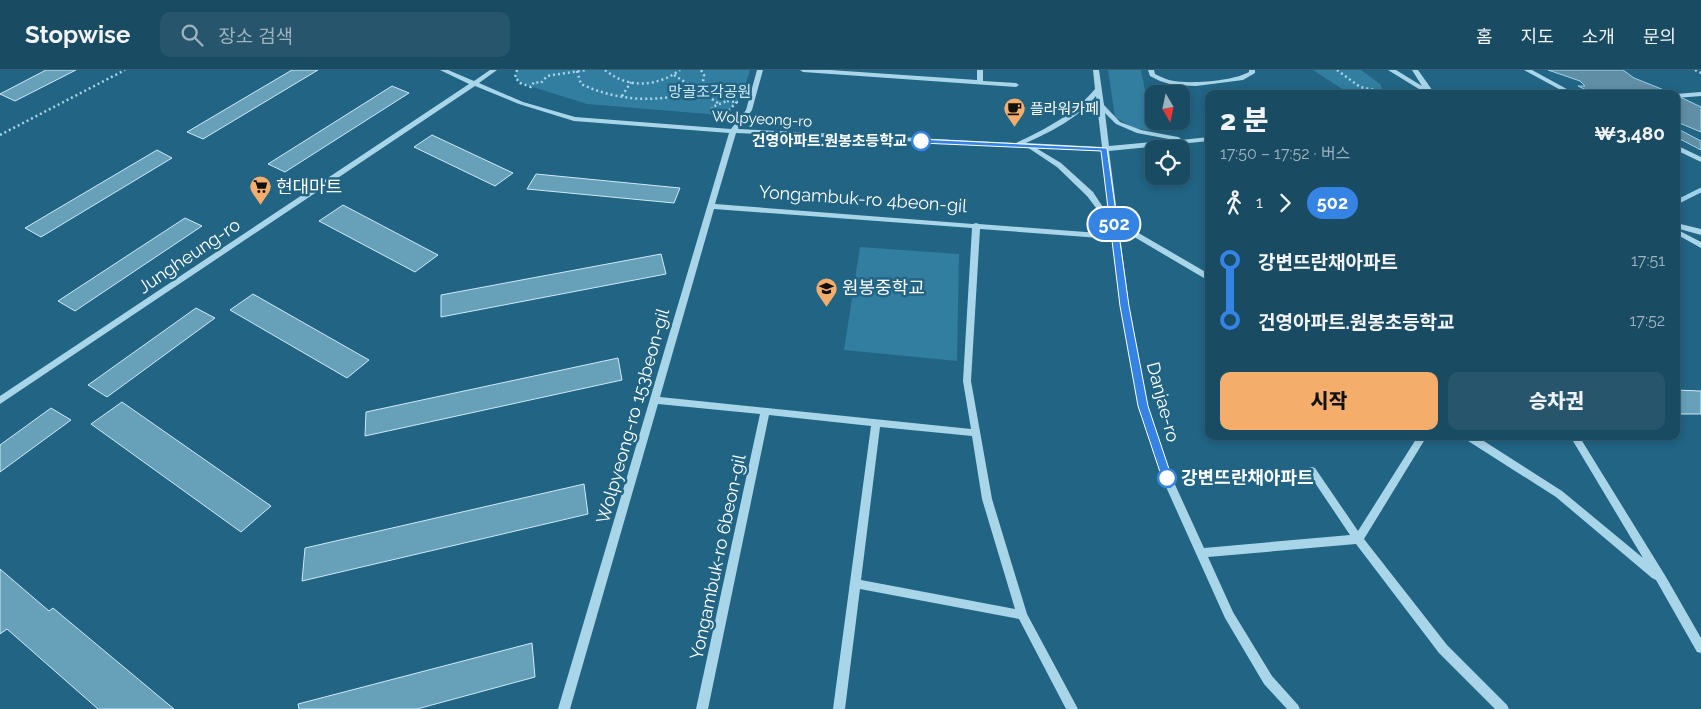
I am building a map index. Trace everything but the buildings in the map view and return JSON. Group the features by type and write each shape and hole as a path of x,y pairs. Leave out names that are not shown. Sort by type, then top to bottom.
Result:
{"street":[{"name":"Wolpyeong-ro","path":"443,70 521,103 574,119 733,132 1104,149 1205,139"},
{"name":"Jungheung-ro","path":"0,402 494,70"},
{"name":"Wolpyeong-ro 153beon-gil","path":"564,709 710,206 733,132 749,110 760,70"},
{"path":"803,70 840,71 1016,85"},
{"path":"918,78 919,70"},
{"path":"980,70 980,82"},
{"name":"Danjae-ro","path":"1096,70 1114,229 1125,306 1143,406 1167,478 1200,553 1234,623 1268,680 1294,709"},
{"path":"1151,70 1152,75 1162,81 1176,84 1243,78 1252,73 1252,70"},
{"path":"1391,70 1426,90"},
{"path":"1415,70 1429,90"},
{"path":"1527,70 1565,90"},
{"path":"1016,145 1052,129 1085,106 1099,89"},
{"path":"1680,96 1701,94"},
{"path":"1100,105 1118,123 1139,132 1191,141"},
{"path":"1028,146 1059,165 1090,194 1114,229"},
{"path":"1680,150 1701,160"},
{"name":"Yongambuk-ro 4beon-gil","path":"710,206 976,225 967,381 987,499 1022,615 1072,709"},
{"path":"976,225 1114,229 1205,276"},
{"path":"1680,226 1701,232"},
{"path":"1680,233 1701,245"},
{"path":"654,400 976,432"},
{"name":"Yongambuk-ro 6beon-gil","path":"702,709 765,411"},
{"path":"839,709 876,422"},
{"path":"1358,539 1420,440"},
{"path":"1474,440 1560,494 1662,580"},
{"path":"1576,440 1701,648"},
{"path":"1312,471 1358,539 1443,649 1503,709"},
{"path":"1200,553 1358,539"},
{"path":"855,584 1022,615"}],"path":[{"path":"0,135 125,70"},
{"path":"517,70 515,77 520,83 531,87 534,82 541,83 547,76 555,76 555,72 586,70"},
{"path":"605,70 612,77 631,82 650,82 673,75 680,70"},
{"path":"577,71 581,84 599,92 622,96 668,97 693,92 702,88 704,74 701,70"},
{"path":"1337,70 1360,87 1374,90"},
{"path":"1695,70 1701,73"},
{"path":"673,75 718,103 737,102 733,109 720,115 712,115 712,107 718,103"},
{"path":"622,96 631,82"}],"green space":[{"name":"망골조각공원","path":"517,70 750,70 737,102 720,115 587,104 520,83 515,77"},
{"path":"1108,70 1141,70 1145,90 1145,130 1133,128 1115,117"},
{"path":"1313,70 1361,70 1380,84 1383,90 1344,90"},
{"path":"860,247 959,254 957,361 844,350"}],"shaded area":[{"path":"1548,70 1623,70 1634,78 1664,90 1586,90 1578,86 1585,86 1580,81"},
{"path":"1680,97 1701,107 1701,132 1680,123"},
{"path":"1680,130 1701,141 1701,150 1680,139"}],"waterway":[{"path":"1681,200 1701,190"}],"bus line":[{"name":"502","path":"921,141 1104,149 1125,306 1143,406 1167,478"}],"place":[{"name":"플라워카페","path":"1014,128"},
{"name":"건영아파트.원봉초등학교","path":"921,141"},
{"name":"현대마트","path":"260,206"},
{"name":"원봉중학교","path":"826,307"},
{"name":"강변뜨란채아파트","path":"1167,478"}]}
